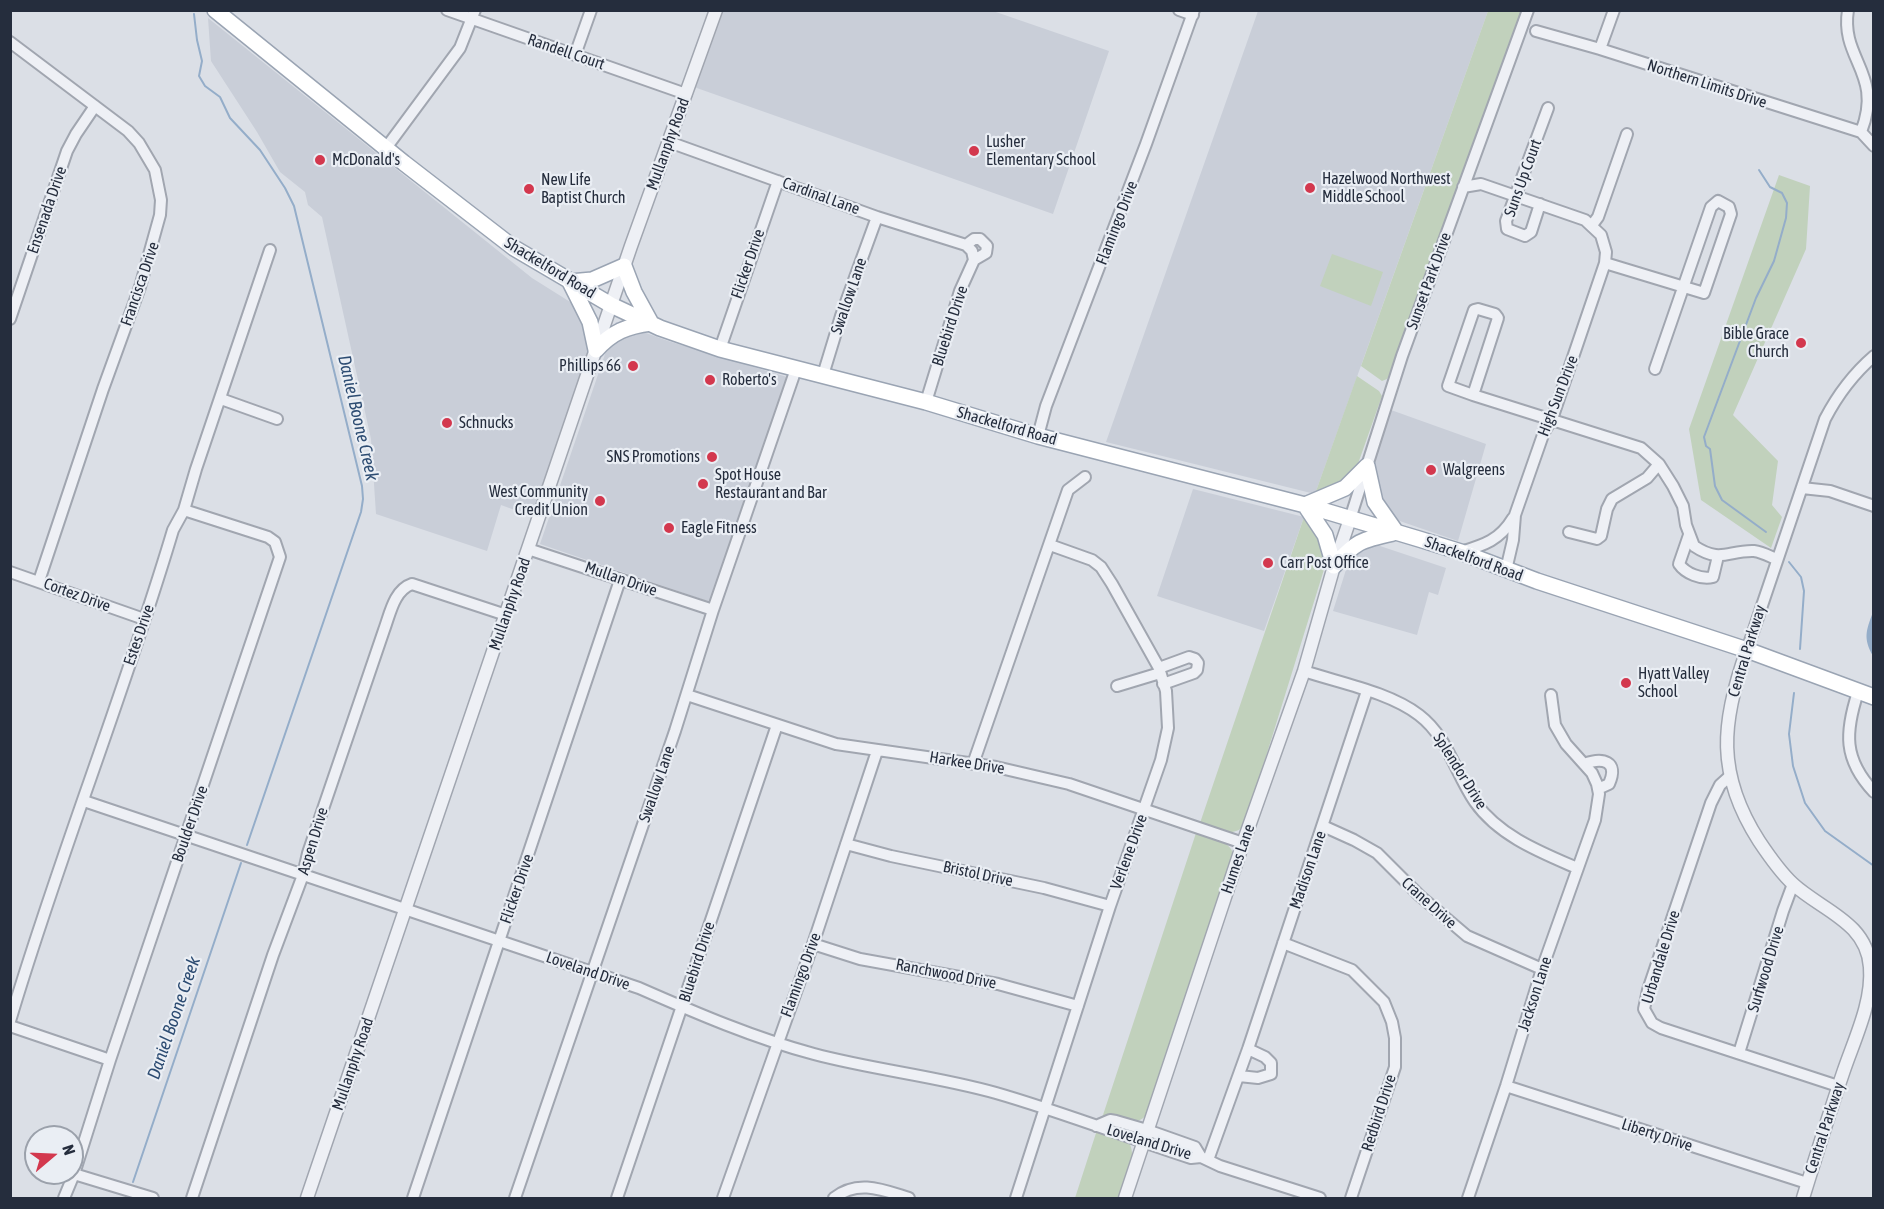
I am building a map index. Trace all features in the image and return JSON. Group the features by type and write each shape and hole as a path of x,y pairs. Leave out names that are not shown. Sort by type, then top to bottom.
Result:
{"main road":[{"name":"Shackelford Road","path":"214,10 514,248 611,305 651,324 720,349 926,402 1038,436 1305,505 1396,532 1747,650 1874,697"},
{"path":"624,266 634,292 651,324 619,330 607,338 596,350 590,322 570,282 592,280 624,266"},
{"path":"1367,466 1375,502 1396,532 1354,544 1334,566 1325,535 1305,505 1338,492 1367,466"}],"street":[{"name":"Randell Court","path":"447,10 473,15 575,55 686,94"},
{"path":"575,55 591,10"},
{"name":"Mullanphy Road","path":"307,1198 624,266 716,10"},
{"path":"1179,10 1193,13"},
{"name":"Sunset Park Drive","path":"1350,519 1402,357 1528,10"},
{"path":"1600,49 1614,10"},
{"path":"1848,10 1846,21 1848,34 1870,83 1870,109 1861,132"},
{"name":"Flamingo Drive","path":"1038,436 1046,406 1142,155 1193,13"},
{"path":"386,148 460,48 473,15"},
{"name":"Northern Limits Drive","path":"1536,31 1600,49 1861,132 1874,146"},
{"name":"Francisca Drive","path":"10,42 128,130 139,143 155,170 161,200 160,216 140,287 103,389 39,581"},
{"name":"Ensenada Drive","path":"10,319 67,151 95,106"},
{"name":"Suns Up Court","path":"1540,204 1531,232 1525,236 1507,229 1506,221 1548,108"},
{"path":"1463,187 1481,184 1585,220 1592,225 1598,217 1627,134"},
{"name":"Cardinal Lane","path":"669,142 971,252"},
{"name":"Flicker Drive","path":"720,349 778,181"},
{"path":"1605,263 1683,286 1704,292 1731,214 1729,207 1724,202 1718,201 1711,207 1683,286 1655,369"},
{"name":"Swallow Lane","path":"823,375 877,217"},
{"name":"High Sun Drive","path":"1506,570 1513,540 1515,515 1544,432 1552,419 1605,263 1604,242 1592,225"},
{"name":"Estes Drive","path":"10,1024 34,943 84,801 173,530 184,510 270,250"},
{"name":"Bluebird Drive","path":"926,402 971,252"},
{"path":"1473,394 1498,318 1495,314 1478,309 1474,310 1448,386 1641,448 1659,464 1673,486 1683,506 1689,535 1694,546 1703,552 1718,556 1757,551 1776,559"},
{"name":"Central Parkway","path":"1803,1198 1866,1001 1870,967 1865,949 1847,922 1793,884 1766,852 1742,811 1730,776 1726,738 1735,684 1825,419 1836,396 1874,356"},
{"name":"Swallow Lane","path":"515,1198 796,369"},
{"path":"220,399 277,419"},
{"path":"1569,532 1597,539 1601,536 1607,509 1612,500 1647,478 1659,464"},
{"path":"974,764 1068,490 1085,477"},
{"path":"1802,488 1830,491 1874,506"},
{"name":"Boulder Drive","path":"84,1142 280,557 275,542 268,537 184,510"},
{"path":"1461,552 1485,545 1494,539 1508,527 1515,515"},
{"name":"Humes Lane","path":"1125,1198 1243,843 1304,671 1350,519"},
{"path":"1689,535 1679,564 1683,571 1707,579 1713,577 1718,556"},
{"name":"Verlene Drive","path":"1016,1198 1110,906 1167,741 1168,712 1161,675 1101,567 1092,560 1050,545"},
{"name":"Mullan Drive","path":"528,549 713,610"},
{"name":"Cortez Drive","path":"10,572 144,619"},
{"name":"Flicker Drive","path":"413,1198 621,580"},
{"name":"Aspen Drive","path":"192,1198 273,955 303,876 308,853 384,630 399,594 405,587 412,584 506,615"},
{"name":"Splendor Drive","path":"1304,671 1404,704 1435,729 1475,803 1503,831 1538,852 1577,868"},
{"path":"1117,686 1161,675"},
{"name":"Madison Lane","path":"1205,1158 1239,1076 1366,691"},
{"path":"1858,692 1850,717 1849,747 1860,776 1874,792"},
{"name":"Harkee Drive","path":"687,695 836,744 974,764 1059,781 1145,808 1243,843"},
{"path":"1551,695 1555,725 1566,744 1592,773 1598,789"},
{"name":"Bluebird Drive","path":"617,1198 682,1007 688,982 777,725"},
{"name":"Flamingo Drive","path":"723,1198 813,944 877,751"},
{"name":"Jackson Lane","path":"1468,1198 1542,969 1595,820 1598,789 1609,784 1613,775 1613,767 1610,764 1600,761 1584,764"},
{"name":"Urbandale Drive","path":"1730,776 1720,785 1711,803 1648,990 1644,1009 1652,1023 1661,1028 1838,1086"},
{"name":"Loveland Drive","path":"84,801 303,876 390,902 406,910 639,988 777,1043 847,1062 949,1081 997,1093 1096,1126 1145,1136 1191,1158 1205,1158 1220,1166 1320,1198"},
{"name":"Crane Drive","path":"1323,826 1354,840 1377,854 1420,896 1467,936 1542,969"},
{"name":"Bristol Drive","path":"846,844 891,856 1032,885 1110,906"},
{"name":"Surfwood Drive","path":"1740,1053 1793,884"},
{"name":"Redbird Drive","path":"1283,943 1352,970 1365,980 1384,1002 1392,1022 1395,1038 1395,1067 1351,1198"},
{"name":"Ranchwood Drive","path":"813,944 860,959 998,984 1078,1006"},
{"path":"10,1024 110,1060"},
{"path":"1239,1076 1258,1078 1271,1074 1271,1063 1265,1057 1248,1049"},
{"name":"Liberty Drive","path":"1506,1086 1807,1184"},
{"path":"84,1177 153,1198"},
{"path":"834,1198 846,1190 874,1186 909,1198"}],"shaded area":[{"name":"Lusher Elementary School","path":"722,11 993,11 1109,51 1053,214 694,87"},
{"name":"Hazelwood Northwest Middle School","path":"1258,11 1488,11 1315,494 1106,442"},
{"path":"208,18 532,278 584,313 588,347 586,359 534,517 501,505 487,551 376,514 371,439 322,217 308,205 305,192 280,172 211,61"},
{"path":"616,322 668,341 787,377 710,602 540,544"},
{"path":"1391,410 1486,444 1458,541 1388,517 1371,473"},
{"path":"1193,489 1304,517 1264,631 1157,596"},
{"path":"1377,545 1446,568 1438,595 1429,592 1417,635 1333,611 1350,557"}],"green space":[{"path":"1488,11 1525,11 1391,372 1387,379 1382,381 1361,366"},
{"path":"1779,175 1810,186 1806,249 1733,415 1778,461 1772,505 1782,517 1771,548 1701,500 1689,429"},
{"path":"1332,254 1383,272 1371,306 1320,286"},
{"path":"1357,376 1379,391 1382,396 1354,475 1315,494"},
{"path":"1304,517 1316,527 1326,563 1245,824 1241,829 1235,831 1224,831 1200,823"},
{"path":"1196,833 1224,843 1232,850 1234,856 1147,1115 1131,1122 1102,1118"},
{"path":"1097,1130 1129,1142 1132,1163 1120,1198 1075,1198"}],"water":[{"path":"1873,612 1874,656 1868,644 1867,634"}],"waterway":[{"name":"Daniel Boone Creek","path":"194,14 202,61 199,76 205,86 220,97 230,118 260,150 294,206 362,486 363,499 361,512 247,845"},
{"path":"1759,170 1770,187 1782,193 1787,203 1786,218 1774,261 1756,298 1704,437 1706,446 1710,449 1715,486 1722,500 1766,532"},
{"path":"1789,562 1801,577 1804,591 1800,649"},
{"path":"1794,693 1789,734 1793,766 1805,803 1825,831 1874,866"},
{"name":"Daniel Boone Creek","path":"133,1182 241,863"}],"place":[{"name":"Lusher Elementary School","path":"974,151"},
{"name":"McDonald's","path":"320,160"},
{"name":"Hazelwood Northwest Middle School","path":"1310,188"},
{"name":"New Life Baptist Church","path":"529,189"},
{"name":"Bible Grace Church","path":"1801,343"},
{"name":"Phillips 66","path":"633,366"},
{"name":"Roberto's","path":"710,380"},
{"name":"Schnucks","path":"447,423"},
{"name":"SNS Promotions","path":"712,457"},
{"name":"Walgreens","path":"1431,470"},
{"name":"Spot House Restaurant and Bar","path":"703,484"},
{"name":"West Community Credit Union","path":"600,501"},
{"name":"Eagle Fitness","path":"669,528"},
{"name":"Carr Post Office","path":"1268,563"},
{"name":"Hyatt Valley School","path":"1626,683"}]}
